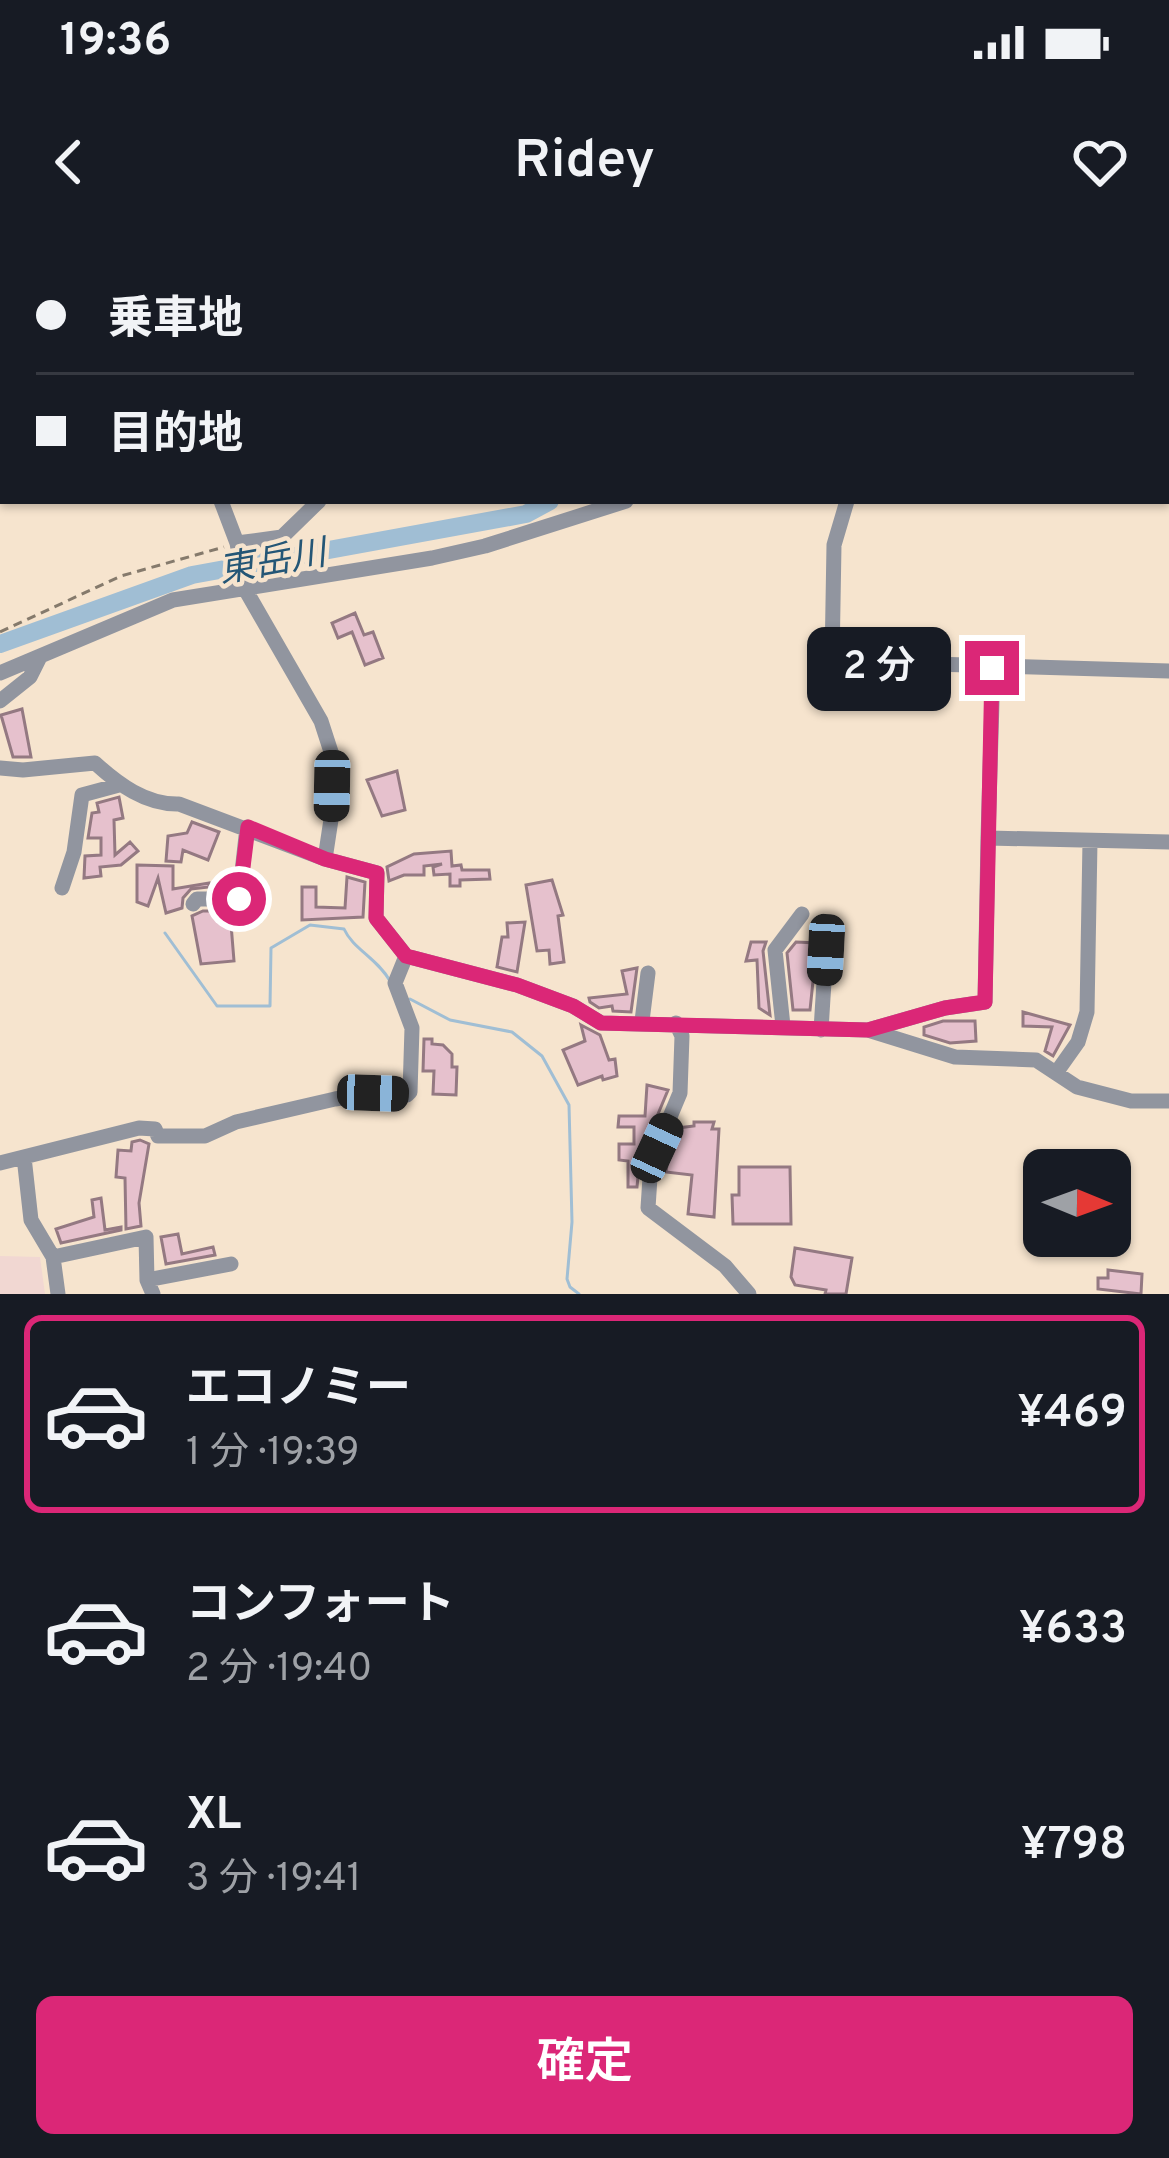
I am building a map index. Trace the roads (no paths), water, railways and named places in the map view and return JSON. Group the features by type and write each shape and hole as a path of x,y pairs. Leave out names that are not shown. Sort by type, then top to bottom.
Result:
{"street":[{"path":"222,504 237,543 245,589 321,721 333,758 325,859"},
{"path":"237,543 282,537 316,504"},
{"path":"0,673 173,600 450,554 616,504"},
{"path":"846,504 834,545 832,661 1169,671"},
{"path":"0,701 30,676 40,656"},
{"path":"0,768 95,763 119,785 164,805 179,804 325,859 377,873 376,918 406,956 517,985 573,1006 601,1023 868,1030 985,1002 992,668"},
{"path":"62,888 74,852 82,795 119,785"},
{"path":"239,899 248,827"},
{"path":"988,838 1169,842"},
{"path":"1056,1073 1078,1042 1087,1012 1090,841"},
{"path":"194,904 197,899 239,899 247,905 248,917"},
{"path":"783,1026 774,944 802,914"},
{"path":"821,1030 826,950"},
{"path":"0,1163 120,1132 155,1129 158,1136 199,1137 290,1109 373,1093 410,1092 412,1028 395,983 406,956"},
{"path":"642,1021 648,973"},
{"path":"676,1023 682,1036 680,1093 651,1162 648,1208 724,1266 749,1294"},
{"path":"868,1030 955,1057 1036,1060 1077,1087 1109,1096 1169,1101"},
{"path":"25,1157 31,1220 52,1257 58,1294"},
{"path":"52,1257 146,1237 150,1287 231,1264"}],"waterway":[{"name":"東岳川","path":"0,644 192,575 526,514 544,504"},
{"path":"165,933 217,1006 270,1006 271,948 310,925 344,929 390,981"},
{"path":"410,999 450,1020 512,1032 542,1056 569,1105 572,1222 567,1279 579,1294"}]}
